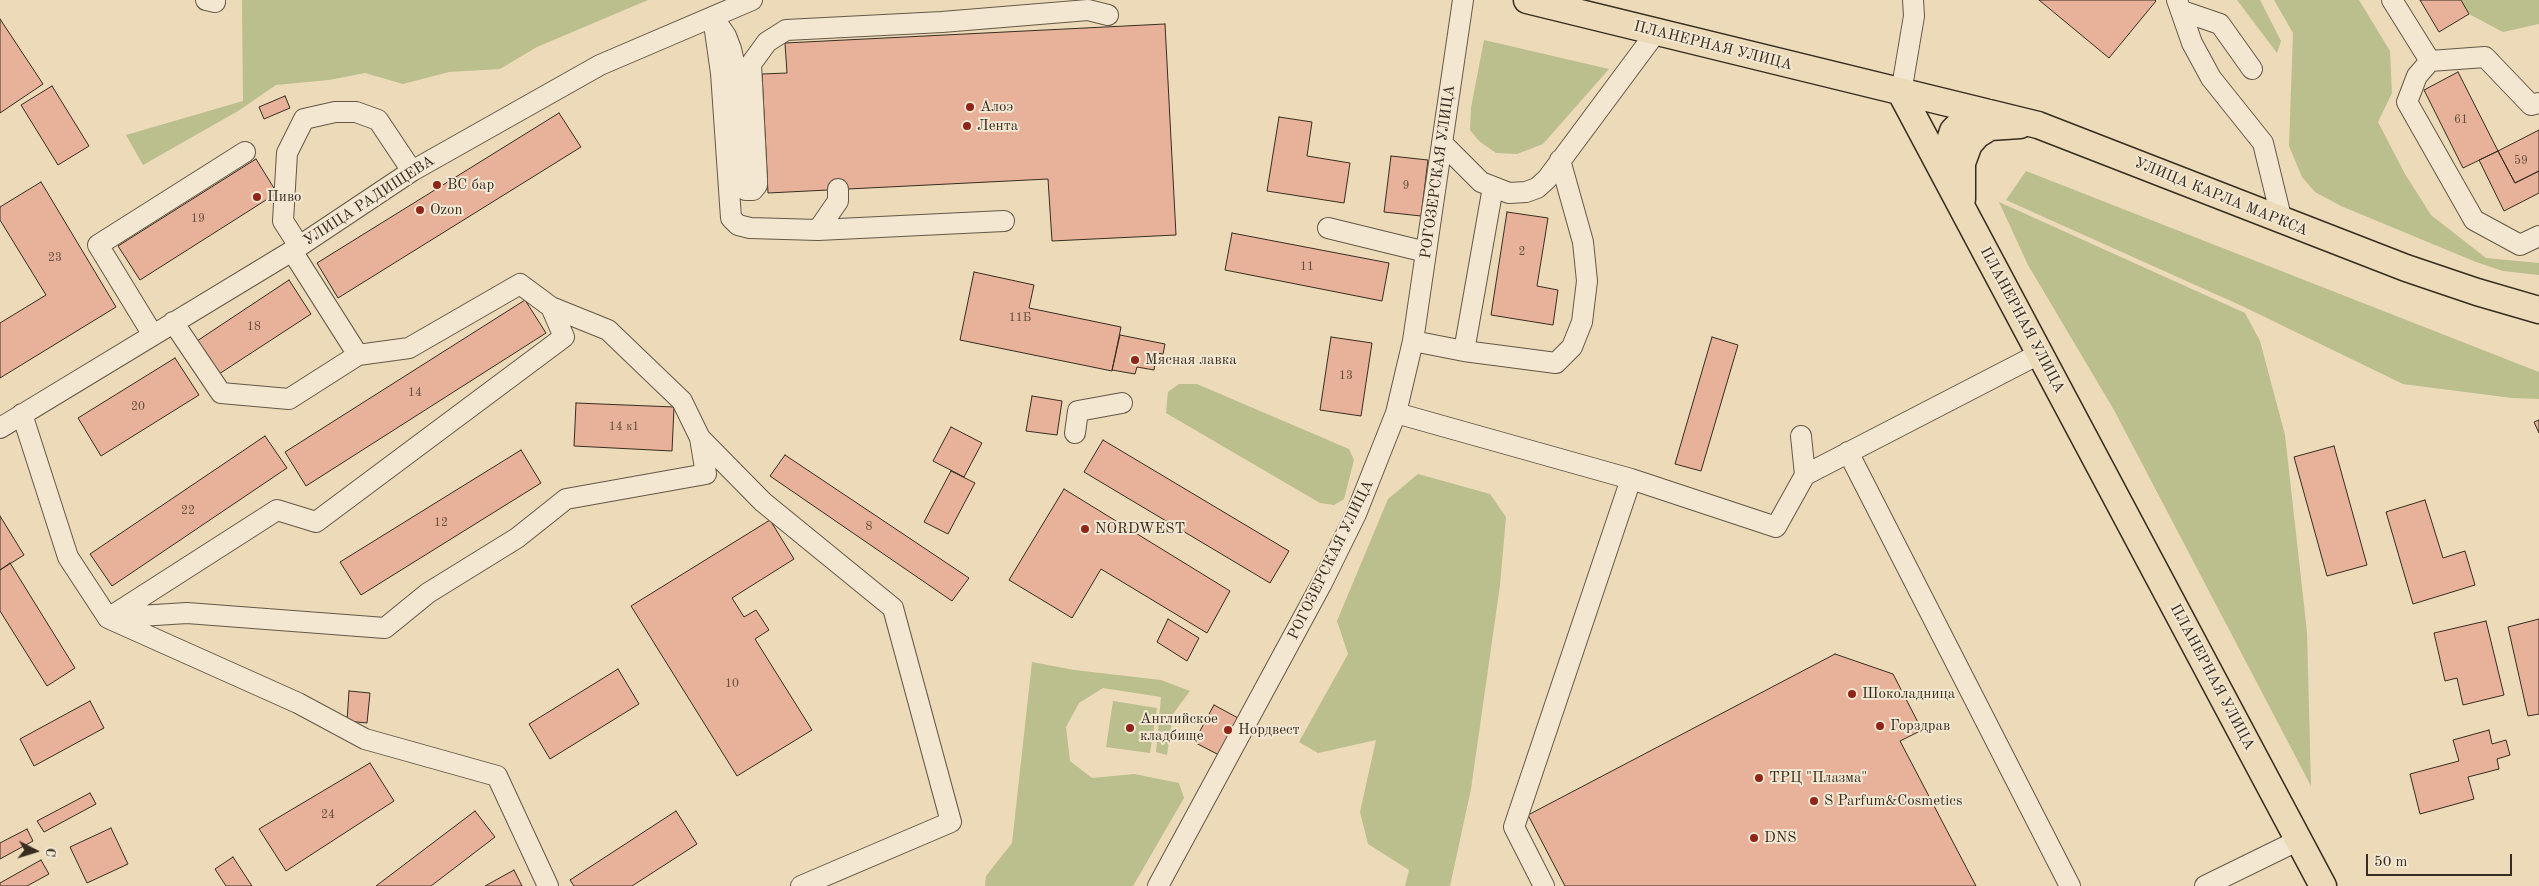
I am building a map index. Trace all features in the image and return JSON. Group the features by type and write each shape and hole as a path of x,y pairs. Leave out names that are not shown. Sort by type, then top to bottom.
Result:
{"main road":[{"name":"ПЛАНЕРНАЯ УЛИЦА","path":"1527,0 1901,93 1951,183 2039,354 2324,886"},
{"name":"УЛИЦА КАРЛА МАРКСА","path":"1901,93 2038,125 2415,271 2539,310"},
{"path":"1951,183 1944,159 1953,131 1968,116 1985,112"},
{"path":"1962,207 1960,182 1962,164 1968,144 1977,135 1990,127 2038,125"}],"street":[{"path":"206,0 214,2 215,0"},
{"name":"УЛИЦА РАДИЩЕВА","path":"0,428 296,248 412,171 600,65 752,0"},
{"name":"РОГОЗЕРСКАЯ УЛИЦА","path":"1158,886 1322,583 1356,514 1396,413 1413,341 1463,0"},
{"path":"1901,93 1914,16 1913,0"},
{"path":"2392,0 2430,61"},
{"path":"2179,6 2220,24 2252,70"},
{"path":"2179,6 2192,43 2211,78 2263,143 2282,221"},
{"path":"712,17 735,67 743,184 746,190 753,190 757,185 757,179 751,64 767,42 786,30 942,22 1088,10 1108,15"},
{"path":"1442,143 1481,182 1509,194 1537,188 1547,179 1657,32"},
{"path":"721,39 721,73 731,218 738,225 750,228 818,230 1004,221"},
{"path":"2539,103 2531,105 2485,56 2430,61 2417,76 2407,102 2474,220 2520,245 2539,236"},
{"path":"358,355 296,248 283,220 287,153 304,119 335,112 356,112 378,120 412,171"},
{"path":"153,335 98,245 245,152"},
{"path":"1413,341 1464,351 1556,362 1572,348 1582,322 1587,281 1584,242 1560,160"},
{"path":"1464,351 1493,187"},
{"path":"818,230 838,202 838,189"},
{"path":"1328,228 1426,252"},
{"path":"108,618 187,613 385,628 428,593 517,538 566,499 706,474 700,438 682,401 608,330 551,307 520,284 409,348 358,355 289,399 221,393 173,322"},
{"path":"108,618 277,510 316,522 564,338 551,307"},
{"path":"1804,475 2039,354"},
{"path":"1075,433 1078,411 1122,403"},
{"path":"1396,413 1631,479 1776,527 1804,475 1802,436"},
{"path":"22,414 68,557 108,618 298,703 365,739 497,776 548,886"},
{"path":"700,438 763,502 892,608 951,822 802,886"},
{"path":"1848,452 2070,886"},
{"path":"1544,886 1514,827 1631,479"},
{"path":"2205,886 2299,840"}],"green space":[{"path":"242,0 648,0 537,47 500,69 449,72 403,84 365,73 329,80 276,85 238,111 143,165 126,135 243,101"},
{"path":"2237,0 2260,0 2281,41 2277,53"},
{"path":"2274,0 2359,0 2390,51 2392,93 2378,122 2405,174 2431,215 2486,258 2539,263 2539,275 2503,271 2476,262 2341,206 2315,192 2302,177 2289,146 2293,33"},
{"path":"2461,0 2539,0 2539,24 2503,32 2469,14"},
{"path":"1484,40 1609,69 1543,144 1517,154 1496,153 1479,141 1470,130 1471,108"},
{"path":"2026,171 2539,372 2539,399 2512,398 2403,384 2242,306 2006,200"},
{"path":"1999,202 2245,313 2260,341 2285,435 2307,632 2311,786 2114,410 2028,265"},
{"path":"1179,384 1197,384 1349,449 1354,460 1344,499 1334,505 1320,503 1166,413 1168,392"},
{"path":"1418,474 1490,494 1506,517 1500,585 1471,789 1450,886 1405,886 1409,870 1368,844 1360,812 1376,740 1318,753 1299,742 1348,654 1337,621 1388,499"},
{"path":"1032,662 1074,670 1161,680 1190,691 1173,714 1167,755 1156,752 1161,697 1103,688 1079,703 1066,727 1070,761 1092,778 1134,774 1179,783 1184,798 1133,886 985,886 986,876 1012,843"},
{"path":"1113,701 1157,708 1150,753 1106,747"}],"building":[{"path":"2039,0 2155,0 2156,1 2109,58"},
{"path":"2420,0 2461,0 2469,14 2439,32"},
{"path":"0,19 43,84 0,113"},
{"name":"Лента","path":"1165,24 1176,235 1052,241 1048,179 768,193 762,74 787,73 785,43"},
{"path":"2458,72 2498,151 2463,168 2424,90"},
{"path":"52,86 89,146 58,165 21,105"},
{"path":"285,96 290,108 264,119 259,107"},
{"path":"559,113 581,147 338,298 317,263"},
{"path":"1279,117 1312,122 1307,156 1350,163 1344,203 1267,191"},
{"path":"2539,130 2539,171 2515,183 2498,151"},
{"path":"2498,151 2515,183 2539,171 2539,193 2504,211 2479,160"},
{"path":"1391,156 1428,160 1421,216 1384,212"},
{"path":"256,159 277,193 140,280 118,246"},
{"path":"41,182 116,307 0,378 0,323 46,295 0,220 0,207"},
{"path":"1507,212 1548,218 1537,286 1558,290 1553,325 1491,315"},
{"path":"1232,233 1389,263 1382,301 1225,270"},
{"path":"974,272 1034,285 1029,308 1121,327 1112,371 960,340"},
{"path":"289,280 311,314 219,374 197,341"},
{"path":"525,300 546,333 306,486 285,452"},
{"name":"Мясная лавка","path":"1120,335 1165,344 1163,354 1157,353 1154,370 1137,367 1135,374 1112,370"},
{"path":"1331,337 1372,343 1361,416 1320,410"},
{"path":"1712,337 1738,345 1701,471 1675,464"},
{"path":"175,358 199,395 101,456 78,418"},
{"path":"1032,396 1062,401 1057,435 1026,431"},
{"path":"576,403 674,407 672,451 574,446"},
{"path":"2539,420 2539,433 2534,422"},
{"path":"951,427 982,443 964,477 933,461"},
{"path":"265,436 287,468 112,586 90,554"},
{"path":"1103,440 1289,551 1270,583 1084,472"},
{"path":"2334,446 2367,565 2327,576 2294,457"},
{"path":"521,450 541,483 361,595 340,562"},
{"path":"785,455 969,578 952,601 770,476"},
{"path":"951,471 975,483 948,534 924,522"},
{"name":"NORDWEST","path":"1064,489 1230,591 1207,633 1101,569 1072,618 1009,580"},
{"path":"2425,500 2443,558 2465,551 2475,585 2413,604 2386,512"},
{"path":"0,516 24,555 0,570"},
{"path":"770,520 794,559 732,598 744,617 756,610 769,630 755,639 812,730 737,776 631,606"},
{"path":"10,563 75,668 47,686 0,611 0,570"},
{"path":"1168,619 1199,638 1187,661 1157,642"},
{"path":"2539,619 2539,714 2528,716 2508,627"},
{"path":"2486,621 2504,695 2463,705 2457,678 2445,681 2434,633"},
{"name":"ТРЦ \"Плазма\"","path":"1835,654 1893,674 1922,730 1900,741 1976,886 1565,886 1528,815"},
{"path":"618,669 639,704 550,759 529,724"},
{"path":"349,691 370,693 367,723 347,721"},
{"path":"90,701 104,728 34,766 20,739"},
{"path":"1214,705 1238,718 1219,755 1194,742"},
{"path":"2489,730 2492,744 2506,740 2510,755 2497,759 2499,769 2468,777 2474,799 2420,814 2410,774 2459,761 2453,740"},
{"path":"370,763 394,801 286,871 259,829"},
{"path":"90,793 96,804 44,832 37,821"},
{"path":"475,811 495,837 431,886 376,886"},
{"path":"676,811 697,844 632,886 574,886 570,880"},
{"path":"111,828 128,864 87,883 70,847"},
{"path":"27,829 33,841 0,859 0,843"},
{"path":"233,857 252,886 226,886 215,869"},
{"path":"41,860 49,874 27,886 0,886 0,883"},
{"path":"514,870 522,886 485,886"}],"place":[{"name":"Алоэ","path":"970,107"},
{"name":"Лента","path":"967,126"},
{"name":"BC бар","path":"437,185"},
{"name":"Пиво","path":"257,197"},
{"name":"Ozon","path":"420,210"},
{"name":"Мясная лавка","path":"1135,360"},
{"name":"NORDWEST","path":"1085,529"},
{"name":"Шоколадница","path":"1852,694"},
{"name":"Горздрав","path":"1880,726"},
{"name":"Английское кладбище","path":"1130,728"},
{"name":"Нордвест","path":"1228,730"},
{"name":"ТРЦ \"Плазма\"","path":"1759,778"},
{"name":"S Parfum&Cosmetics","path":"1814,801"},
{"name":"DNS","path":"1754,838"}]}
